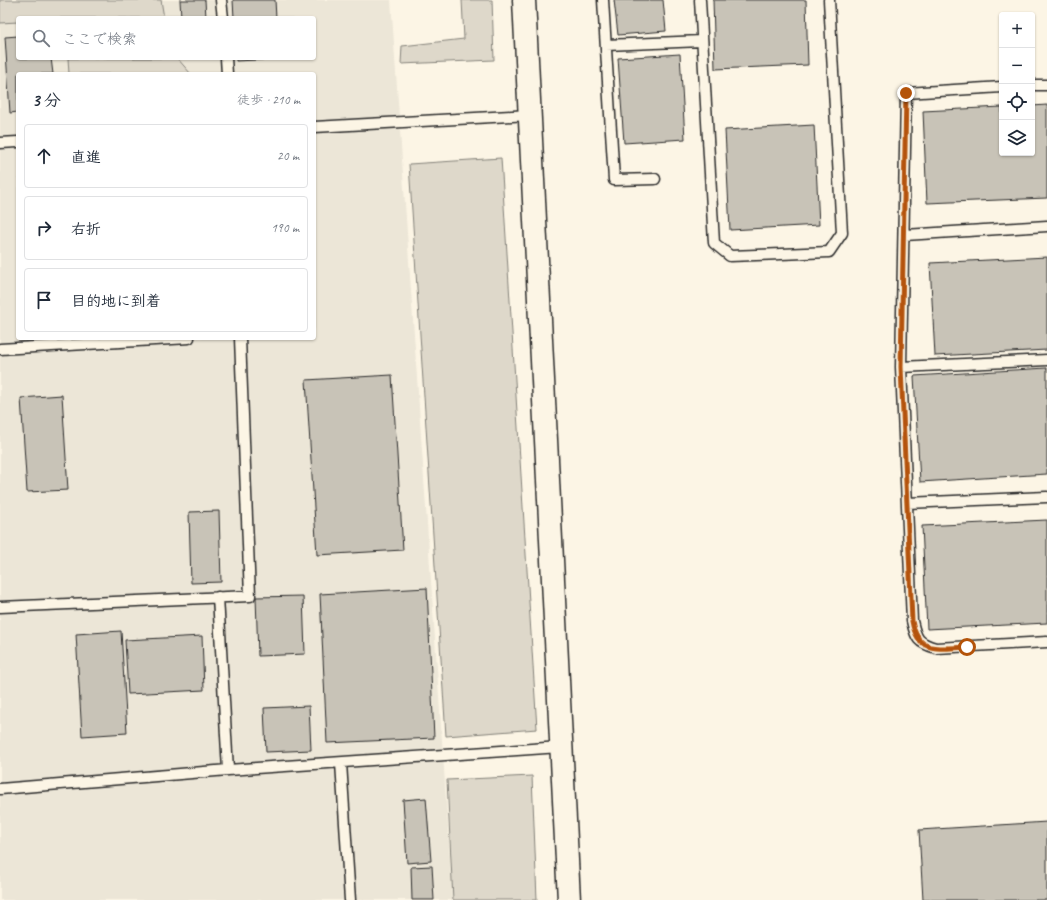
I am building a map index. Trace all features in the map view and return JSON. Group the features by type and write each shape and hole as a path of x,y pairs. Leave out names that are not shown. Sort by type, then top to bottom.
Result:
{"street":[{"path":"524,0 560,747 569,900"}],"lane":[{"path":"221,0 223,16"},
{"path":"603,0 614,180 655,179"},
{"path":"700,0 714,243 730,256 829,252 842,233 829,0"},
{"path":"606,45 702,41"},
{"path":"226,60 227,72"},
{"path":"1035,86 1047,85"},
{"path":"999,87 906,93 905,235 901,367 912,621 915,635 922,644 936,648 1047,642"},
{"path":"316,127 530,115"},
{"path":"0,143 16,142"},
{"path":"905,235 1047,226"},
{"path":"0,349 154,340"},
{"path":"0,607 250,596 240,340"},
{"path":"901,367 1047,360"},
{"path":"907,503 1047,497"},
{"path":"218,597 228,770"},
{"path":"0,789 228,770 560,747"},
{"path":"341,763 350,900"}],"shaded area":[{"path":"0,0 391,0 453,900 0,900"},
{"path":"0,0 161,0 164,16 16,16 16,22 0,23"},
{"path":"462,0 492,0 494,60 401,64 402,46 464,39"},
{"path":"68,60 179,60 189,72 69,72"},
{"path":"501,158 537,729 446,736 409,164"},
{"path":"532,776 537,900 453,900 447,780"}],"building":[{"path":"180,0 205,0 206,16 181,16"},
{"path":"233,0 275,0 276,16 234,16"},
{"path":"614,0 663,0 666,31 618,35"},
{"path":"713,0 806,0 808,65 715,69"},
{"path":"16,36 16,60 51,60 53,72 16,72 16,112 10,113 5,37"},
{"path":"680,54 685,139 624,143 618,58"},
{"path":"236,60 257,60 236,61"},
{"path":"1047,105 1047,198 927,203 923,111 999,107 999,156 1035,156 1035,106"},
{"path":"814,125 819,225 730,230 725,130"},
{"path":"1047,257 1047,350 935,356 930,263"},
{"path":"1047,368 1047,474 920,482 914,376"},
{"path":"392,375 403,550 317,555 306,380"},
{"path":"62,395 68,490 27,492 21,398"},
{"path":"219,511 221,582 191,583 189,512"},
{"path":"1047,520 1047,623 927,629 922,526"},
{"path":"427,588 434,738 327,743 320,594"},
{"path":"303,596 305,654 258,656 256,597"},
{"path":"121,631 127,733 82,736 76,634"},
{"path":"202,636 204,690 128,694 125,640"},
{"path":"309,706 311,750 266,752 264,708"},
{"path":"426,798 431,861 407,863 403,800"},
{"path":"1047,822 1047,900 923,900 919,830"},
{"path":"432,866 434,900 412,900 411,867"}],"route":[{"path":"906,93 905,235 901,367 912,621 915,635 922,644 936,648 967,647"}]}
